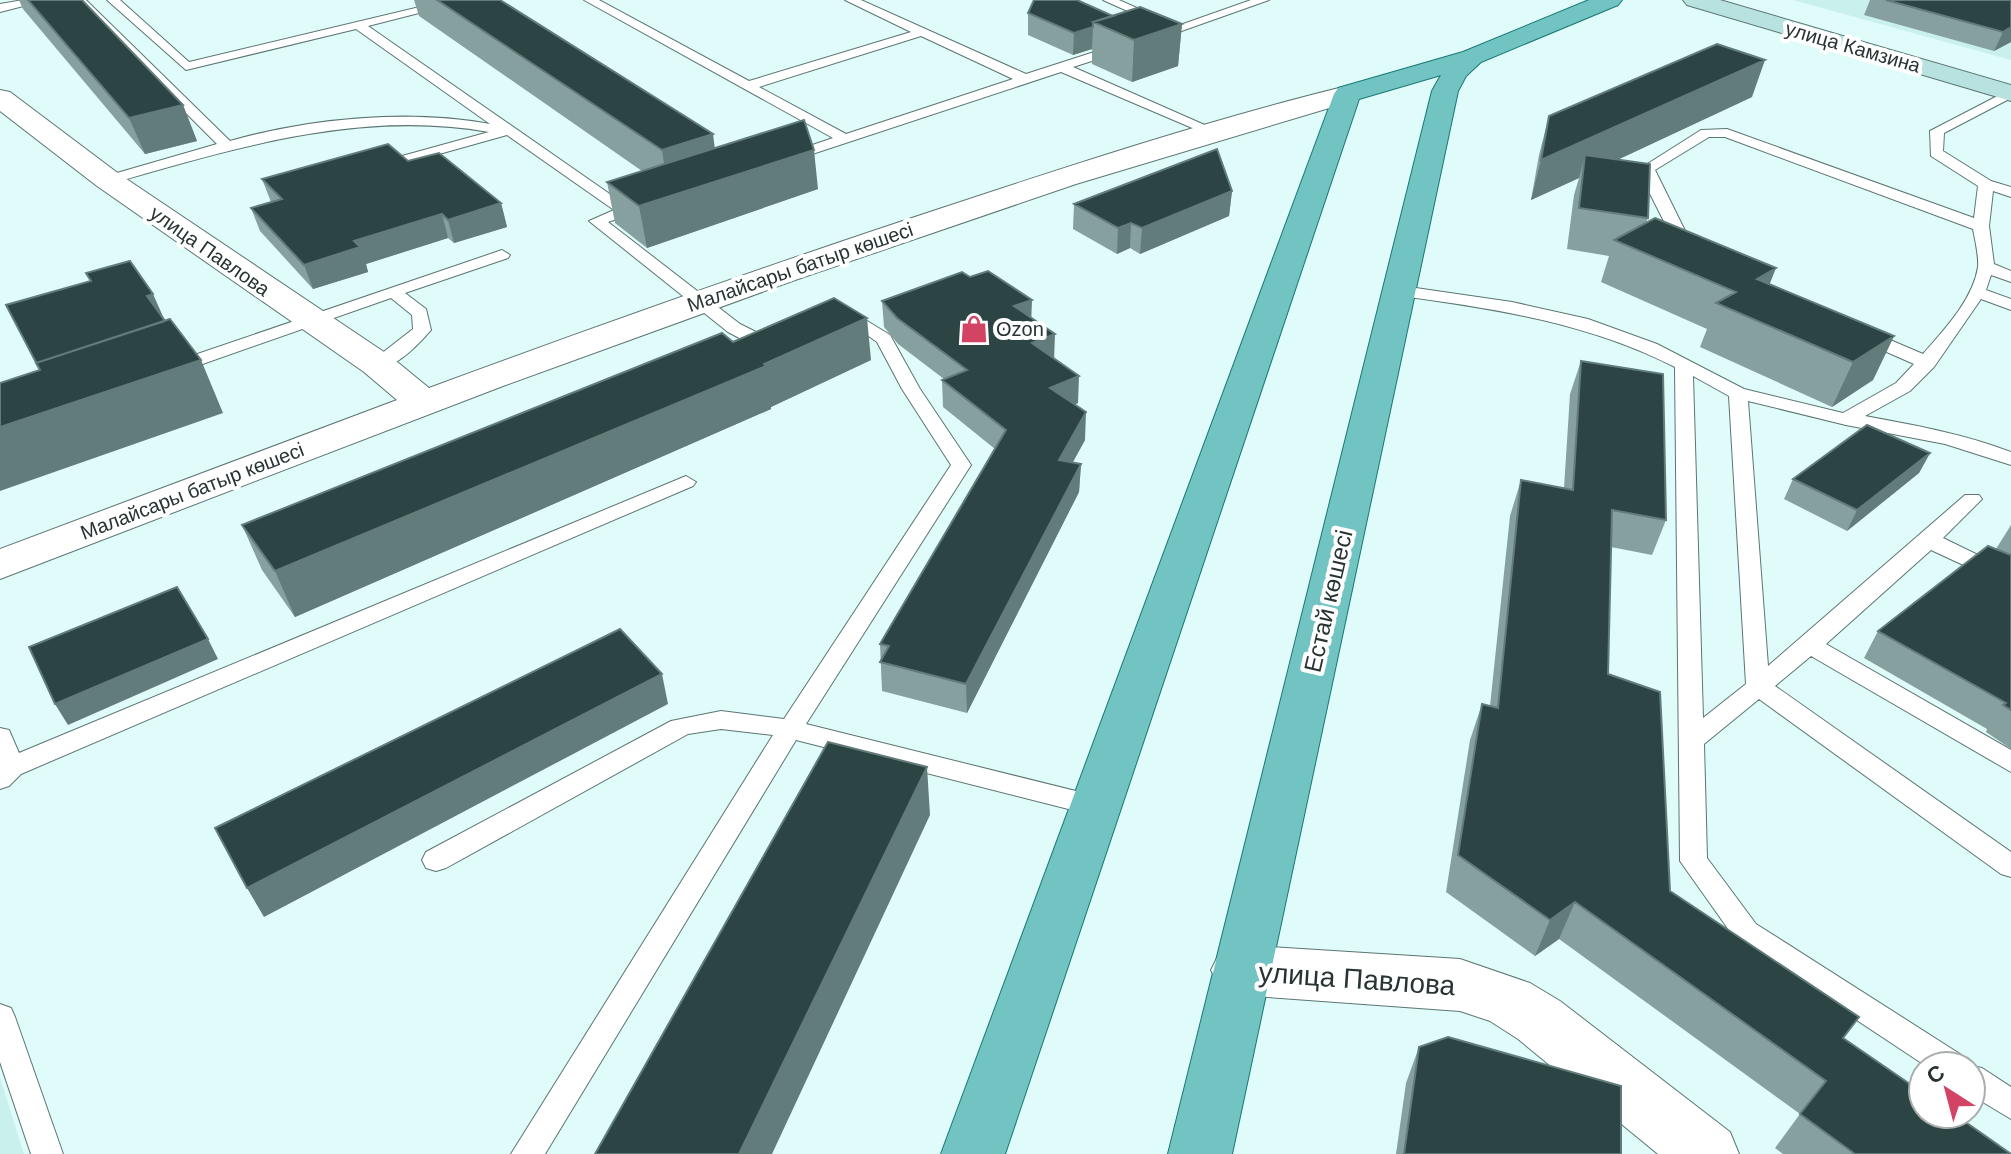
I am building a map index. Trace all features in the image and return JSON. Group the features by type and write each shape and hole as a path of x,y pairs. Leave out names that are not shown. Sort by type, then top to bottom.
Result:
{"main road":[{"name":"Малайсары батыр көшесі","path":"1347,94 1472,57 1610,0"},
{"name":"улица Камзина","path":"1695,0 2011,93"},
{"name":"Естай көшесі","path":"1200,1154 1240,970 1402,291 1445,91 1455,72 1472,57"},
{"path":"973,1154 1347,94"}],"street":[{"name":"Малайсары батыр көшесі","path":"0,565 422,402 946,215 1209,130 1347,94"},
{"name":"улица Павлова","path":"0,98 108,180 377,364 422,402"},
{"name":"улица Павлова","path":"1240,970 1422,980 1460,985 1509,1001 1539,1020 1707,1154"}],"lane":[{"path":"0,8 41,0"},
{"path":"79,0 227,146"},
{"path":"113,0 186,66 464,0"},
{"path":"590,0 845,139"},
{"path":"851,0 1025,79"},
{"path":"1109,0 1178,28"},
{"path":"771,163 1263,0"},
{"path":"358,25 625,211"},
{"path":"748,86 922,32"},
{"path":"1061,67 1209,130"},
{"path":"2011,93 1937,131 1936,153 1986,184 2011,192"},
{"path":"108,180 255,138 365,122 452,121 509,131"},
{"path":"407,159 509,131"},
{"path":"1703,265 1688,253 1647,174 1648,168 1706,133 1727,133 1981,226"},
{"path":"1846,419 1903,387 1928,363 1977,292 1986,267 1986,243 1981,226 1986,184"},
{"path":"654,202 597,221 751,337 765,341 792,337"},
{"path":"148,377 502,255"},
{"path":"1986,267 2011,277"},
{"path":"1402,291 1559,315 1646,343 1738,393 1846,419 1916,430 1983,447 2011,459"},
{"path":"377,364 398,352 422,330 420,313 393,292"},
{"path":"1977,292 2011,305"},
{"path":"819,331 886,311"},
{"path":"527,1154 790,729 961,465 911,389 884,339 859,321"},
{"path":"1843,326 1928,363"},
{"path":"1684,364 1694,861 1746,932 1927,1050"},
{"path":"1738,393 1758,686"},
{"path":"0,737 6,773 686,482"},
{"path":"1691,741 1810,645 1972,499"},
{"path":"1929,540 2011,580"},
{"path":"1810,645 2011,762"},
{"path":"1758,686 2011,866"},
{"path":"436,860 680,727 700,720 726,718 790,729 1096,806"},
{"path":"0,1017 47,1154"},
{"path":"1987,1088 2011,1104"}],"shaded area":[{"path":"1793,0 2011,0 2011,60"},
{"path":"0,1078 24,1154 0,1154"}],"building":[{"path":"28,0 82,0 183,105 129,118"},
{"path":"437,0 500,0 713,134 662,150"},
{"path":"1034,0 1077,0 1113,16 1093,22 1093,27 1074,33 1028,13"},
{"path":"1886,0 2011,0 2011,27 2003,32"},
{"path":"1140,7 1182,24 1134,40 1093,22"},
{"path":"1717,44 1765,60 1541,160 1549,116"},
{"path":"804,120 814,150 639,206 607,182"},
{"path":"388,144 408,161 439,153 501,203 448,220 442,214 354,241 360,247 304,265 251,208 282,199 262,179"},
{"path":"1217,149 1232,191 1142,228 1131,223 1118,228 1074,204"},
{"path":"1585,155 1650,164 1648,218 1579,208"},
{"path":"1655,218 1776,268 1757,279 1894,336 1853,362 1716,303 1736,292 1614,240"},
{"path":"130,261 153,294 147,296 165,321 36,363 6,305 91,281 86,273"},
{"path":"988,271 1032,300 1014,306 1055,334 1032,343 1079,376 1050,388 1086,412 1059,460 1081,464 966,684 880,662 889,646 880,644 1006,430 942,380 967,370 897,318 882,301 962,272 970,277"},
{"path":"834,298 867,318 764,364 766,366 275,571 242,525 722,333 733,342"},
{"path":"170,319 201,360 0,427 0,383 40,370 36,363"},
{"path":"1581,361 1663,374 1666,520 1612,510 1608,674 1660,692 1670,891 1859,1017 1843,1038 1907,1082 1907,1130 1977,1130 2011,1154 1855,1154 1800,1114 1826,1081 1575,902 1550,920 1458,855 1482,704 1498,708 1521,480 1573,490"},
{"path":"1867,425 1930,453 1857,510 1793,479"},
{"path":"1988,546 2011,555 2011,710 2003,705 2006,703 1878,631"},
{"path":"177,587 208,639 55,704 29,647"},
{"path":"620,629 662,674 247,888 215,828"},
{"path":"828,742 927,767 739,1154 595,1154"},
{"path":"1448,1037 1621,1086 1621,1154 1404,1154 1419,1047"}],"place":[{"name":"Ozon","path":"974,329"}]}
